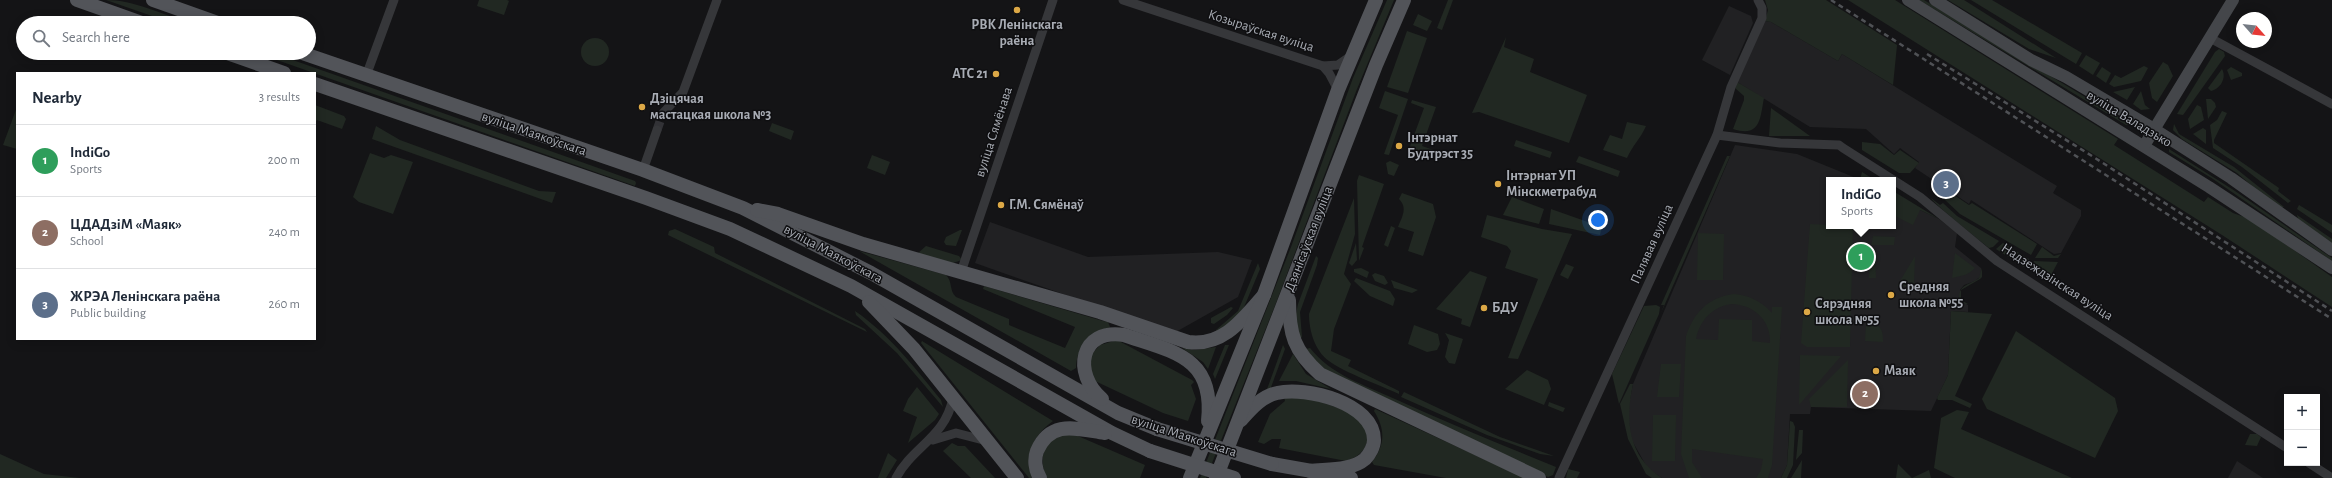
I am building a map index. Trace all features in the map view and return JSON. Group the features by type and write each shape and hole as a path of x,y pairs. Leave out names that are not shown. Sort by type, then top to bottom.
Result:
{"main road":[{"path":"77,0 122,16"},
{"path":"153,0 198,16"},
{"name":"Дзянісаўская вуліца","path":"1190,478 1264,295 1338,90 1376,0"},
{"name":"Дзянісаўская вуліца","path":"1216,478 1289,294 1371,79 1404,0"},
{"name":"вуліца Валадзько","path":"1908,0 2144,146 2332,268"},
{"name":"вуліца Валадзько","path":"1935,0 2031,60 2066,77 2154,129 2231,178 2332,250"},
{"path":"2144,146 2233,0"},
{"name":"вуліца Маякоўскага","path":"316,58 643,170 743,208 871,273 1118,413 1157,430 1272,464 1351,478"},
{"path":"247,60 281,72"},
{"name":"вуліца Маякоўскага","path":"316,84 700,217 753,239 851,286 1112,433 1150,451 1234,478"},
{"path":"743,208 778,214 863,244 1100,312 1172,338 1201,344 1228,332 1264,295"},
{"path":"851,286 892,323 1017,478"},
{"path":"1289,294 1289,328 1295,343 1310,365 1320,374 1539,478"},
{"path":"1118,413 1093,391 1086,380 1083,369 1087,350 1093,342 1104,337 1117,334 1172,352 1198,370 1208,390 1210,405 1207,435"},
{"path":"1235,427 1251,408 1262,400 1276,393 1286,392 1313,394 1333,399 1353,408 1366,418 1372,428 1374,444 1366,458 1347,467 1310,471"},
{"path":"1040,478 1036,467 1035,456 1047,435 1063,428 1112,433"}],"street":[{"path":"366,76 394,0"},
{"path":"664,114 683,92 717,0"},
{"name":"вуліца Сямёнава","path":"961,272 1053,0"},
{"name":"Козыраўская вуліца","path":"1123,0 1322,66 1338,65 1352,55"},
{"name":"Палявая вуліца","path":"1560,478 1717,135 1732,87 1762,18 1762,8 1758,0"},
{"path":"2210,38 2332,104"},
{"name":"Козыраўская вуліца","path":"1322,66 1329,73 1338,90"},
{"path":"643,170 657,130"},
{"name":"Надзеждзінская вуліца","path":"1717,135 1761,141 1839,145 1888,177"},
{"name":"Надзеждзінская вуліца","path":"1896,182 1926,202 1997,261 2284,446"},
{"path":"896,478 910,459 931,440 950,412 953,398"},
{"path":"931,440 956,433 987,441"},
{"path":"2314,466 2332,478"}],"shaded area":[{"path":"106,0 127,2 169,16 152,16"},
{"path":"479,0 509,1 504,15 477,6"},
{"path":"1387,0 1394,0 1357,89 1276,303 1206,478 1200,478 1291,247 1353,78"},
{"path":"1448,0 1453,0 1442,30 1437,28"},
{"path":"1765,0 1826,0 1897,45 1893,85 1842,54 1838,61 1771,22 1765,21 1768,10"},
{"path":"1848,0 1895,0 2118,139 2114,145 2204,202 2208,197 2233,213 2250,219 2332,277 2332,307 2222,235"},
{"path":"1919,0 1924,0 2130,124 2126,125"},
{"path":"1948,0 1964,0 2056,58 2029,49"},
{"path":"1971,0 1992,0 2082,53 2076,64"},
{"path":"1729,6 1751,16 1753,23 1730,75 1702,60"},
{"path":"1418,14 1432,21 1427,31 1413,25"},
{"path":"1765,21 1771,22 1838,61 1842,54 2057,186 2053,193 2081,210 2081,216 2061,253 2054,254 1971,200 1969,204 1915,168 1919,162 1900,148 1894,154 1866,129 1810,127 1737,82"},
{"path":"1407,31 1427,38 1408,93 1387,87"},
{"path":"1506,37 1504,47 1534,59 1530,72 1587,95 1569,143 1479,112 1472,113"},
{"path":"595,38 605,42 609,52 605,62 595,66 585,62 581,52 585,42"},
{"path":"2219,49 2224,52 2225,56 2183,115 2177,114 2215,52"},
{"path":"2086,55 2100,63 2093,75 2079,66"},
{"path":"277,60 293,60 635,181 635,186 316,74 316,72 311,72"},
{"path":"2163,62 2168,65 2173,76 2157,102 2152,98 2149,83"},
{"path":"2144,66 2148,68 2141,81 2114,87 2109,84 2115,75 2121,78"},
{"path":"2102,67 2111,73 2106,83 2096,76"},
{"path":"2231,67 2242,73 2242,76 2231,80 2227,70"},
{"path":"2222,69 2224,76 2222,83 2220,86 2211,91 2208,88"},
{"path":"1737,82 1764,98 1758,124 1749,131 1733,129 1744,100 1744,96 1735,88"},
{"path":"2135,87 2127,100 2113,92"},
{"path":"1385,91 1408,99 1389,155 1384,154 1398,115 1379,108"},
{"path":"2141,91 2145,105 2150,109 2141,110 2133,104"},
{"path":"2206,99 2211,99 2215,103 2216,107 2208,119"},
{"path":"1412,100 1436,107 1422,146 1454,157 1409,149 1424,108 1411,103"},
{"path":"316,105 344,116 346,119 342,129 317,120 316,122"},
{"path":"2197,105 2201,107 2204,120 2190,129 2188,119"},
{"path":"1771,108 1810,136 1769,136"},
{"path":"16,110 16,149 3,145"},
{"path":"2222,111 2227,113 2214,143 2279,188 2278,191 2291,201 2288,203 2242,167 2213,148 2210,125 2217,120"},
{"path":"1627,122 1646,126 1627,158 1603,150 1610,135 1622,139"},
{"path":"772,123 794,131 791,140 769,131"},
{"path":"2174,124 2179,134 2234,167 2284,207 2278,208 2237,173 2182,139 2173,130"},
{"path":"376,126 400,140 539,191 556,192 552,203 372,139"},
{"path":"2203,128 2206,130 2206,144 2193,134"},
{"path":"1516,140 1552,152 1550,158 1514,146"},
{"path":"1862,142 1880,144 1894,155 1900,150 1919,163 1910,173 1899,173 1862,150"},
{"name":"Сярэдняя школа №55","path":"1735,145 1797,154 1854,177 1826,177 1826,229 1896,229 1896,198 1939,219 1957,233 1955,247 1981,268 1981,276 1975,281 1964,285 1960,290 1961,301 1968,305 1968,312 1951,311 1948,375 1931,411 1811,407 1810,414 1790,414 1787,465 1781,478 1662,478 1648,469 1630,437 1628,408 1633,384"},
{"path":"2169,149 2235,191 2332,258 2332,261 2213,179 2169,152"},
{"path":"370,153 384,158 391,155 413,162 393,214 359,202 353,197"},
{"path":"872,155 890,162 885,175 867,168"},
{"path":"1579,156 1620,171 1618,177 1576,162"},
{"path":"1727,156 1730,156 1661,313 1664,305 1661,305"},
{"path":"1390,161 1399,165 1394,176 1388,174 1386,163"},
{"path":"1862,172 1870,177 1861,177"},
{"path":"1359,175 1384,184 1362,247 1364,248 1359,261 1357,181"},
{"path":"1945,189 1969,205 1972,203 2037,244 2031,255 1960,214 1944,199"},
{"path":"1402,193 1433,204 1436,217 1423,256 1408,251 1414,232 1398,227 1404,209 1402,202 1399,199"},
{"path":"1896,193 1939,219 1920,210 1913,225 1896,216"},
{"path":"1512,197 1544,209 1539,224 1503,215"},
{"path":"1354,198 1355,234 1344,274 1351,284 1334,329 1331,351 1351,360 1348,366 1399,391 1399,394 1353,374 1329,361 1320,352 1310,327 1309,314"},
{"path":"1931,198 1940,205 1943,203 1957,216 1999,241 1993,247 1989,248"},
{"path":"2299,205 2332,225 2332,233 2297,209"},
{"path":"1551,209 1602,227 1600,235 1549,224"},
{"path":"1487,215 1542,229 1572,234 1518,359 1508,358 1538,279 1505,268 1511,251 1507,246 1481,237"},
{"path":"2297,215 2332,239 2332,243 2298,219"},
{"path":"990,222 1088,257 1218,252 1252,260 1238,297 1174,333 975,263"},
{"path":"1810,224 1826,225 1826,229 1853,229 1850,347 1807,347 1801,343"},
{"path":"1391,226 1395,228 1388,247 1384,245"},
{"path":"675,229 714,247 715,253 865,329 867,332 668,235 669,231"},
{"path":"962,230 956,246 946,245 944,242 946,237"},
{"path":"1698,233 1724,234 1723,280 1697,280"},
{"path":"1873,236 1895,237 1894,245 1871,245"},
{"path":"1356,243 1357,260 1352,266 1349,263"},
{"path":"2003,243 2029,259 2024,267 1996,249"},
{"path":"926,246 959,256 962,260 953,263 917,254"},
{"path":"2042,247 2054,256 2061,254 2058,258 2035,258"},
{"path":"859,251 946,275 950,281 952,292 956,297 1009,319 1009,325 1065,348 1075,327 983,289 984,286 1108,322 1110,327 1091,337 1086,342 1079,353 1076,368 1071,371"},
{"path":"1870,253 1875,255 1876,278 1869,278"},
{"path":"1955,253 1975,268 1967,274 1952,278"},
{"path":"1316,256 1318,258 1317,265 1300,312 1302,337 1300,339 1295,319 1298,304"},
{"path":"1915,256 1914,286 1897,286"},
{"path":"2034,261 2058,262 2050,277 2045,279 2031,271"},
{"path":"1258,263 1260,269 1242,312 1217,333 1216,330 1238,311"},
{"path":"1566,264 1574,267 1568,279 1560,275"},
{"path":"1361,268 1369,272 1367,278 1354,272 1354,269"},
{"path":"1982,268 1982,277 1961,290 1966,285 1979,278"},
{"path":"1470,271 1487,277 1470,327 1461,324 1462,319 1436,309"},
{"path":"1375,273 1384,276 1388,283 1385,285 1375,281 1372,275"},
{"path":"1356,278 1390,291 1395,299 1393,306 1370,296 1354,281"},
{"path":"1391,280 1418,290 1412,293 1394,288"},
{"path":"1961,290 1961,300 1959,298 1959,293"},
{"path":"1733,294 1749,297 1764,305 1772,313 1772,307 1782,307 1772,465 1768,478 1756,478 1761,470 1763,459 1692,449 1692,462 1702,478 1689,478 1681,454 1686,336 1693,320 1703,308 1716,299","holes":["1725,305 1740,305 1747,307 1760,315 1768,327 1770,343 1752,341 1752,320 1719,319 1718,340 1696,339 1704,320 1713,311"]},
{"path":"1656,305 1660,307 1659,314 1619,404 1612,374 1644,306"},
{"path":"1231,307 1233,308 1227,315 1214,324 1211,323 1211,318"},
{"path":"855,311 868,320 891,341 941,400 943,407 897,353 856,315"},
{"path":"1951,311 1992,314 1955,396 1972,404 1970,408 1952,400 1938,400 1937,398 1948,375"},
{"path":"1866,323 1875,324 1880,328 1883,342 1865,341"},
{"path":"1414,325 1438,334 1440,344 1437,350 1427,352 1408,344"},
{"path":"2016,331 2115,398 2118,411 2095,458 1987,409 1982,399"},
{"path":"1445,333 1463,339 1455,364 1449,363 1445,357 1449,340"},
{"path":"1117,340 1194,382 1191,385 1196,399 1188,421 1163,413 1095,381 1091,375 1090,356 1100,345"},
{"path":"922,341 1053,421 1040,433 1032,446 1030,453 1030,469 1032,478 1029,478 921,343"},
{"path":"1225,345 1229,345 1215,379 1213,374"},
{"path":"1283,345 1285,349 1270,390 1266,392"},
{"path":"1216,347 1208,369 1203,362 1182,348 1195,350"},
{"path":"1310,348 1328,365 1360,384 1556,467 1553,475 1548,477 1333,374 1320,366 1306,349"},
{"path":"1293,354 1306,374 1331,389 1296,381 1279,381"},
{"path":"1800,355 1841,356 1799,405"},
{"path":"1848,360 1847,407 1811,407 1809,399"},
{"path":"1661,364 1681,364 1679,397 1657,397"},
{"path":"1527,370 1548,380 1551,389 1544,405 1505,389"},
{"path":"1630,384 1633,384 1629,411 1632,437 1642,459 1662,478 1652,478 1646,474 1628,439 1620,404"},
{"path":"917,387 939,414 935,420 908,443 917,417 903,411 908,399"},
{"path":"1404,392 1500,437 1554,456 1540,454 1487,435 1401,397"},
{"path":"1284,396 1307,397 1355,414 1369,431 1367,442 1363,450 1352,459 1346,461 1279,448 1281,439 1272,439 1264,444 1258,442 1270,414 1285,401"},
{"path":"1549,402 1565,408 1563,412 1548,406"},
{"path":"1375,409 1525,478 1446,478 1374,465 1372,462 1382,443 1382,430 1374,411"},
{"path":"1957,410 1969,412 1961,429 2072,478 1955,478 1934,468 1941,418"},
{"path":"1653,415 1676,415 1675,461 1652,461"},
{"path":"1790,421 1793,422 1795,427 1793,465 1787,478 1781,478 1787,465"},
{"path":"1799,430 1803,430 1802,453 1796,460"},
{"path":"1071,433 1145,465 1140,478 1047,478 1043,463 1046,447 1055,438"},
{"path":"2250,434 2257,434 2261,437 2257,446 2245,445"},
{"path":"952,443 958,446 965,446 995,478 971,478 943,451"},
{"path":"888,453 897,460 886,478 878,478"},
{"path":"0,454 44,474 80,478 0,478"},
{"path":"1802,460 1801,478 1791,478"},
{"path":"2237,461 2263,478 2228,478"},
{"path":"1898,464 1912,478 1896,478"},
{"path":"1568,469 1580,472 1577,478 1566,478"},
{"path":"1929,470 1931,478 1912,478"}],"tunnel":[{"path":"657,130 663,113"}],"railway":[{"path":"1831,0 2332,319"},
{"path":"1927,54 2092,156 2332,311"}],"place":[{"name":"РВК Ленінскага раёна","path":"1017,10"},
{"name":"АТС 21","path":"996,74"},
{"name":"Дзіцячая мастацкая школа №3","path":"642,107"},
{"name":"Інтэрнат Будтрэст 35","path":"1399,146"},
{"name":"Інтэрнат УП Мінскметрабуд","path":"1498,184"},
{"name":"ЖРЭА Ленінскага раёна","path":"1946,184"},
{"name":"Г.М. Сямёнаў","path":"1001,205"},
{"name":"IndiGo","path":"1861,257"},
{"name":"Средняя школа №55","path":"1891,295"},
{"name":"БДУ","path":"1484,308"},
{"name":"Сярэдняя школа №55","path":"1807,312"},
{"name":"Маяк","path":"1876,371"},
{"name":"ЦДАДзіМ «Маяк»","path":"1865,394"}]}
